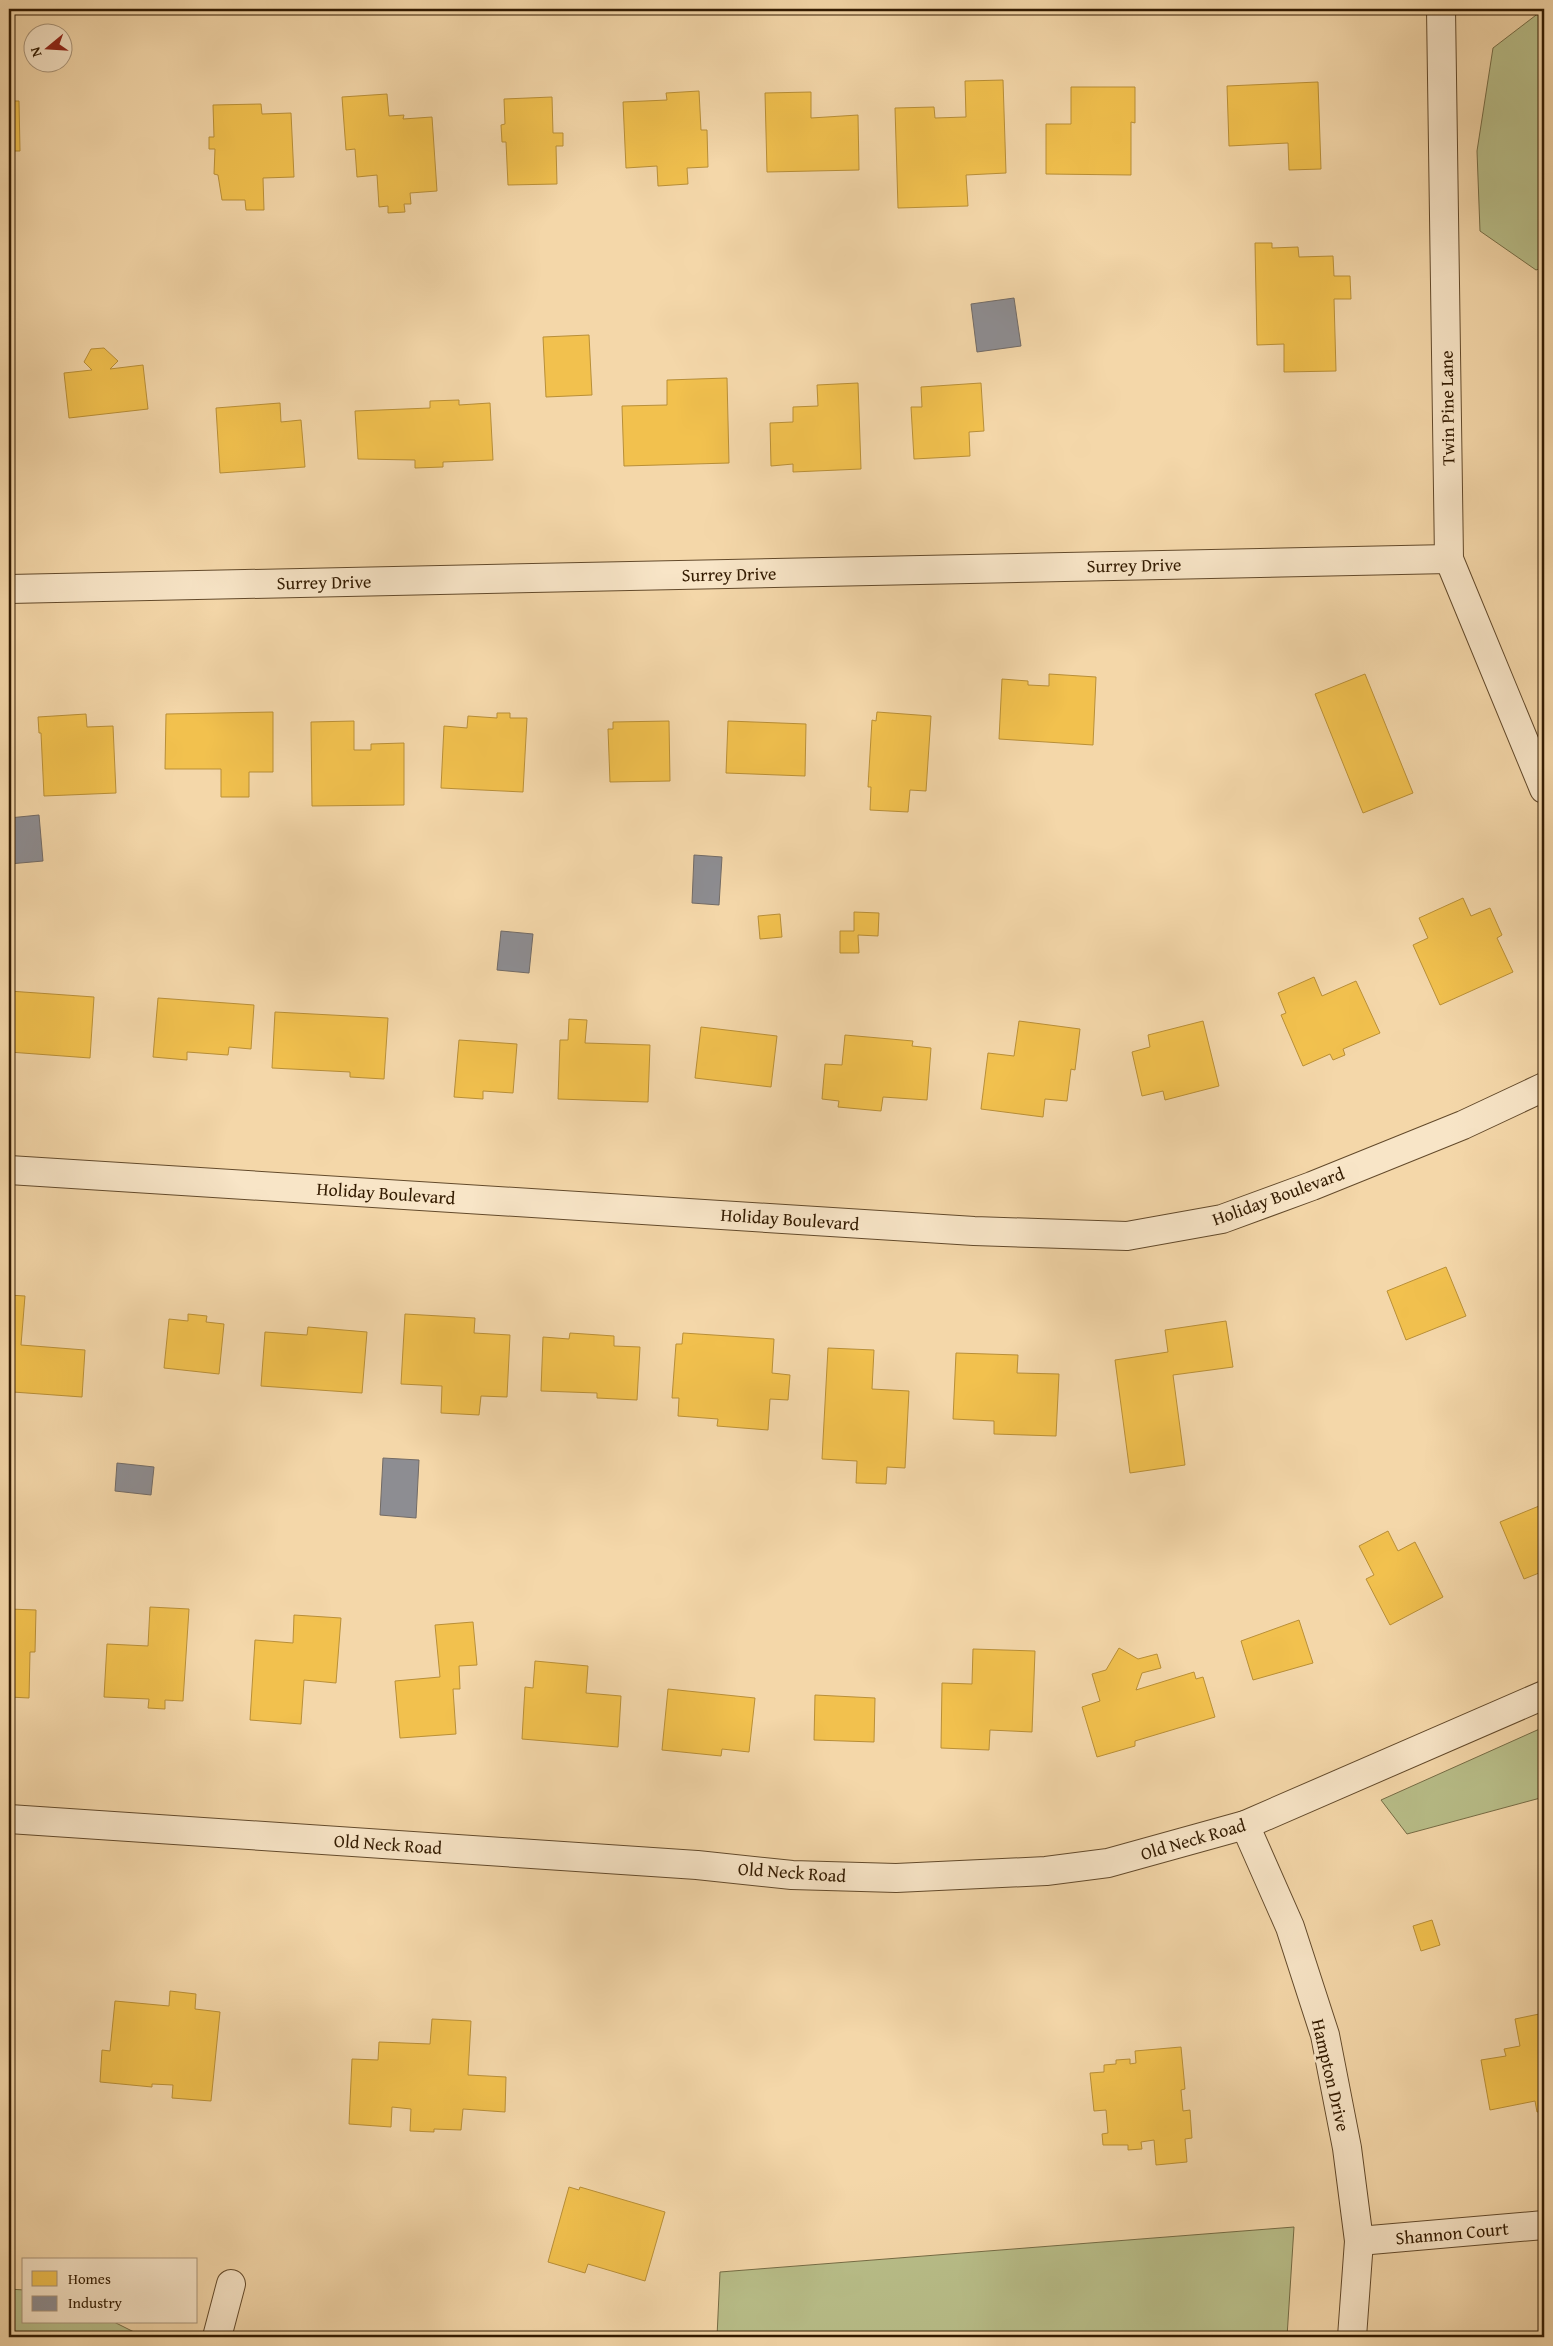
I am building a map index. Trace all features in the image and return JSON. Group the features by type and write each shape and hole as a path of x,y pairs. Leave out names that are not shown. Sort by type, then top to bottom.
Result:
{"street":[{"name":"Twin Pine Lane","path":"1441,9 1450,559 1544,789"},
{"name":"Surrey Drive","path":"9,589 1450,559"},
{"name":"Holiday Boulevard","path":"9,1170 974,1231 1127,1236 1222,1219 1312,1186 1463,1125 1544,1087"},
{"name":"Old Neck Road","path":"9,1819 697,1865 792,1875 896,1878 1046,1871 1108,1862 1245,1825 1544,1695"},
{"name":"Hampton Drive","path":"1245,1825 1290,1927 1325,2035 1347,2148 1360,2241 1352,2337"},
{"name":"Shannon Court","path":"1360,2241 1544,2225"},
{"path":"217,2337 231,2284"}],"green space":[{"path":"1544,9 1544,267 1536,270 1480,231 1477,151 1493,48"},
{"path":"1544,1727 1544,1797 1407,1834 1381,1800"},
{"path":"1294,2227 1287,2337 717,2337 720,2272"},
{"path":"9,2289 22,2290 22,2324 118,2324 136,2333 137,2337 9,2337"}],"building: Homes":[{"path":"1003,80 1006,173 966,175 968,206 898,208 895,108 934,107 935,118 966,117 965,81"},
{"path":"1318,82 1321,169 1289,170 1288,143 1229,146 1227,86"},
{"path":"1071,87 1135,87 1135,123 1131,122 1131,175 1046,174 1046,124 1071,124"},
{"path":"699,91 701,130 707,130 708,167 687,168 688,184 658,186 657,166 626,168 623,102 667,100 666,93"},
{"path":"811,92 811,118 858,115 859,170 767,172 765,93"},
{"path":"387,94 389,116 404,115 403,119 432,117 437,191 410,193 411,204 404,204 405,212 388,213 388,206 379,207 377,175 357,177 355,149 346,150 342,97"},
{"path":"552,97 553,133 563,133 563,146 556,146 557,184 508,185 506,142 502,142 501,125 505,124 504,99"},
{"path":"9,101 19,101 20,151 9,151"},
{"path":"261,104 262,114 291,113 294,177 263,178 264,210 246,210 245,200 222,200 218,175 214,174 215,149 209,149 209,137 214,137 213,105"},
{"path":"1255,243 1272,243 1272,248 1298,247 1299,257 1333,256 1334,276 1350,276 1351,299 1334,299 1336,371 1284,372 1284,344 1257,345"},
{"path":"589,335 592,395 546,397 543,337"},
{"path":"104,348 118,361 110,369 143,365 148,409 69,418 64,373 92,370 84,362 91,349"},
{"path":"727,378 729,463 624,466 622,406 667,405 667,380"},
{"path":"858,383 861,469 793,472 793,464 771,466 770,423 793,422 793,407 818,406 817,385"},
{"path":"981,383 984,431 969,432 970,456 914,459 911,407 922,407 921,387"},
{"path":"459,400 459,405 490,403 493,460 443,462 443,467 415,468 415,460 358,459 355,411 430,408 430,401"},
{"path":"280,403 281,422 301,420 305,467 220,473 216,408"},
{"path":"1049,674 1096,677 1093,745 999,739 1002,679 1028,681 1028,685 1049,686"},
{"path":"1365,674 1413,793 1363,813 1315,694"},
{"path":"273,712 273,772 249,772 249,797 221,797 221,769 165,769 166,714"},
{"path":"877,712 931,716 926,791 910,790 908,812 870,810 871,787 868,787 872,720 876,721"},
{"path":"497,713 510,713 510,718 527,718 523,792 441,788 444,726 467,728 468,716 497,718"},
{"path":"86,714 87,727 113,726 116,793 44,796 41,733 39,733 38,717"},
{"path":"354,721 354,750 371,750 371,744 404,743 404,805 312,806 311,722"},
{"path":"669,721 670,781 610,782 608,729 613,729 613,722"},
{"path":"728,721 806,724 805,776 726,773"},
{"path":"1463,898 1471,916 1490,908 1502,935 1497,938 1513,972 1440,1005 1413,945 1428,938 1419,918"},
{"path":"854,912 879,913 878,936 858,935 859,953 840,953 840,931 854,931"},
{"path":"780,914 782,937 760,939 758,916"},
{"path":"1314,977 1322,996 1356,981 1380,1033 1343,1049 1345,1055 1333,1060 1330,1054 1303,1066 1281,1015 1286,1013 1278,993"},
{"path":"9,991 94,997 90,1058 9,1052"},
{"path":"158,998 254,1005 251,1049 229,1047 228,1055 187,1052 187,1060 153,1057"},
{"path":"275,1012 388,1018 384,1079 350,1077 350,1072 272,1068"},
{"path":"569,1019 587,1020 585,1043 650,1045 648,1102 558,1099 560,1040 568,1040"},
{"path":"1019,1021 1080,1029 1075,1070 1071,1069 1067,1101 1045,1099 1043,1117 981,1109 988,1053 1014,1056"},
{"path":"1203,1021 1219,1086 1165,1100 1163,1091 1142,1096 1132,1052 1150,1047 1148,1035"},
{"path":"701,1027 777,1036 771,1087 695,1078"},
{"path":"845,1035 913,1041 912,1046 931,1048 927,1100 883,1097 881,1111 838,1107 839,1101 822,1099 825,1064 842,1065"},
{"path":"459,1040 517,1044 513,1093 483,1091 483,1099 454,1097"},
{"path":"1446,1267 1466,1316 1406,1340 1387,1291"},
{"path":"9,1295 25,1296 21,1345 85,1350 82,1397 13,1392 14,1377 9,1377"},
{"path":"188,1314 207,1316 206,1322 224,1324 219,1374 164,1368 169,1319 188,1321"},
{"path":"405,1314 475,1318 474,1333 510,1335 507,1397 481,1396 479,1415 441,1413 442,1386 401,1384"},
{"path":"1226,1321 1233,1367 1173,1375 1185,1465 1130,1473 1115,1360 1168,1352 1165,1330"},
{"path":"308,1327 367,1332 362,1393 261,1386 265,1332 307,1335"},
{"path":"570,1333 614,1336 614,1346 640,1347 637,1400 597,1398 597,1393 541,1391 543,1337 569,1339"},
{"path":"683,1333 774,1339 772,1373 790,1375 788,1400 770,1399 768,1430 717,1426 718,1419 678,1416 679,1398 672,1398 676,1344 682,1344"},
{"path":"828,1348 874,1350 872,1389 909,1391 905,1468 887,1467 886,1484 856,1483 857,1461 822,1459"},
{"path":"956,1353 1018,1355 1017,1373 1059,1374 1056,1436 994,1434 994,1421 953,1419"},
{"path":"1544,1504 1544,1571 1524,1579 1500,1522"},
{"path":"1388,1531 1398,1551 1415,1542 1443,1597 1390,1625 1366,1579 1374,1575 1359,1546"},
{"path":"150,1607 189,1609 183,1701 165,1700 165,1709 148,1708 149,1699 104,1697 107,1644 148,1646"},
{"path":"9,1609 36,1610 35,1652 30,1652 29,1698 9,1697"},
{"path":"294,1615 341,1618 336,1683 304,1680 301,1724 250,1720 255,1640 293,1643"},
{"path":"1299,1620 1313,1663 1253,1680 1241,1641"},
{"path":"473,1622 477,1665 459,1666 460,1689 453,1689 456,1734 400,1738 395,1681 440,1677 435,1625"},
{"path":"1119,1648 1138,1659 1157,1654 1161,1668 1142,1673 1136,1690 1194,1672 1196,1679 1203,1677 1215,1717 1135,1741 1135,1746 1097,1757 1082,1707 1100,1701 1092,1674 1106,1670"},
{"path":"973,1649 1035,1651 1032,1732 990,1730 989,1750 941,1748 942,1683 972,1684"},
{"path":"535,1661 588,1666 586,1693 621,1696 618,1747 522,1739 525,1687 533,1688"},
{"path":"668,1689 755,1698 749,1752 722,1749 721,1756 662,1750"},
{"path":"815,1695 875,1698 874,1742 814,1740"},
{"path":"1432,1920 1440,1945 1421,1951 1413,1926"},
{"path":"170,1991 196,1994 195,2009 220,2012 211,2101 172,2098 173,2085 152,2084 152,2087 100,2082 102,2050 110,2051 115,2001 169,2006"},
{"path":"1544,2013 1544,2111 1537,2112 1535,2101 1490,2110 1481,2060 1506,2056 1504,2049 1520,2046 1515,2019"},
{"path":"432,2019 471,2021 468,2075 506,2077 505,2112 463,2109 461,2130 434,2129 434,2132 410,2131 411,2109 392,2107 391,2127 349,2124 352,2059 378,2060 379,2042 430,2044"},
{"path":"1181,2047 1185,2089 1181,2090 1183,2111 1190,2110 1192,2138 1185,2139 1187,2162 1156,2165 1154,2140 1141,2142 1142,2149 1128,2150 1128,2145 1103,2145 1102,2134 1108,2133 1106,2110 1094,2111 1090,2073 1104,2072 1104,2065 1116,2064 1116,2060 1130,2059 1130,2064 1136,2063 1135,2051"},
{"path":"569,2187 579,2190 580,2187 665,2212 645,2281 588,2264 585,2273 548,2262"}],"building: Industry":[{"path":"1014,298 1021,346 977,352 971,304"},
{"path":"39,815 43,861 9,864 9,818"},
{"path":"694,855 722,857 719,905 692,903"},
{"path":"501,931 533,934 529,973 497,970"},
{"path":"383,1458 419,1460 416,1518 380,1515"},
{"path":"117,1463 154,1467 151,1495 115,1491"}]}
